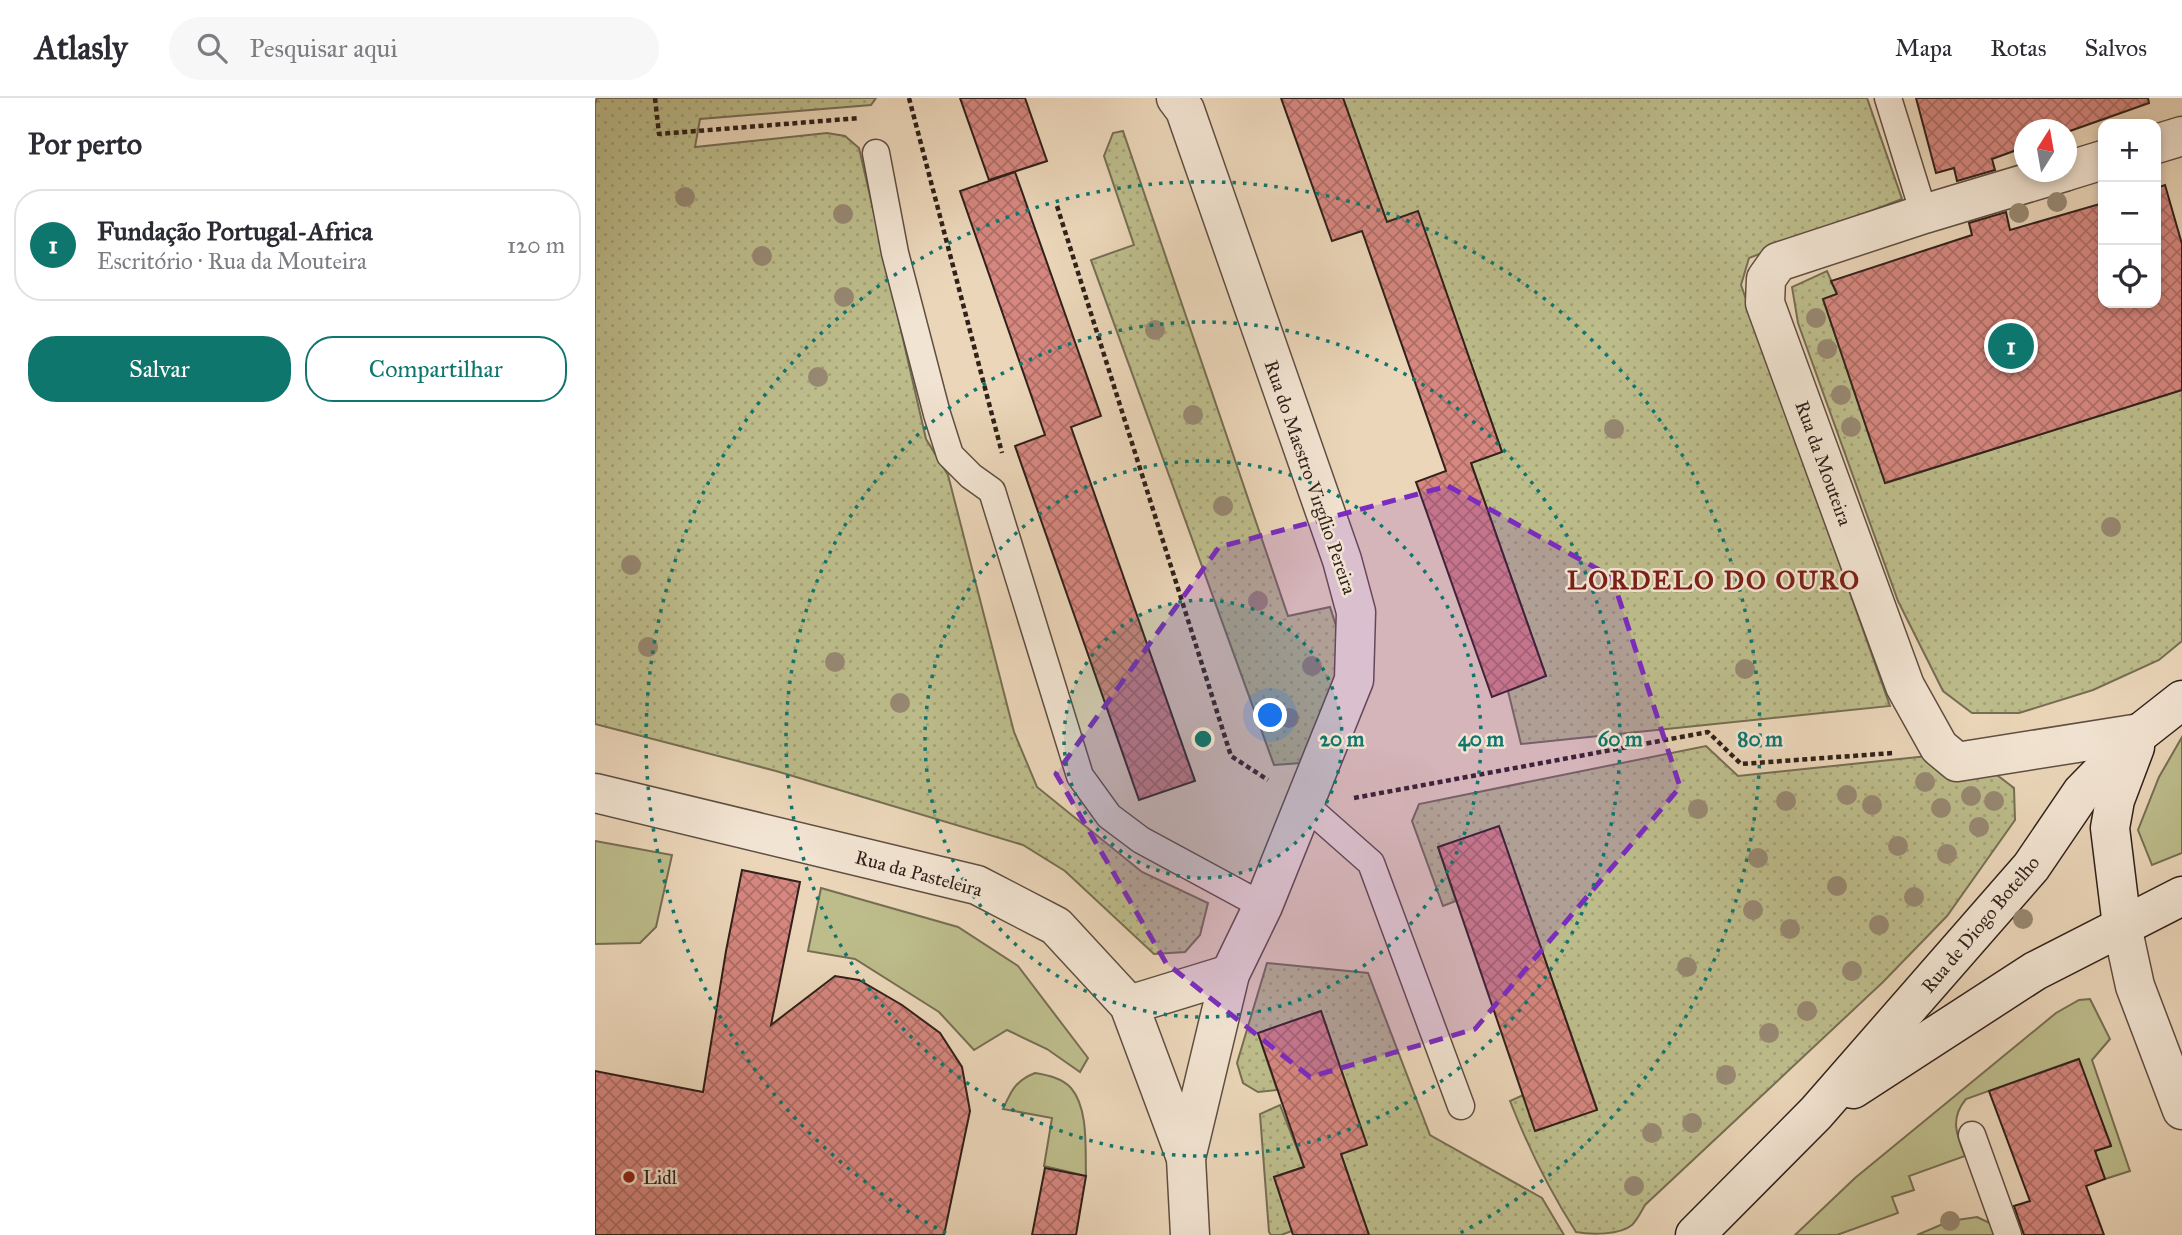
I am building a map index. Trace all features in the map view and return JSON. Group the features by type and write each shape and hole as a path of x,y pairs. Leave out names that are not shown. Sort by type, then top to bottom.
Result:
{"street":[{"name":"Rua do Maestro Virgílio Pereira","path":"1176,98 1185,110 1342,560 1356,612 1354,680 1263,906 1230,974 1186,1158"},
{"path":"2161,142 2182,136"},
{"name":"Rua da Mouteira","path":"2077,168 2098,161"},
{"name":"Rua da Mouteira","path":"2029,182 1778,262 1766,279 1765,303 1905,686 1939,747 1957,762 2140,733"},
{"name":"Rua de Diogo Botelho","path":"1695,1235 1816,1113 2031,867 2082,792 2140,733 2182,700"},
{"path":"2140,733 2115,800 2110,828 2122,926 2135,986 2182,1110"},
{"name":"Rua da Pasteleira","path":"595,793 977,885 1056,926 1129,1005 1186,1158"},
{"name":"Rua de Diogo Botelho","path":"1816,1113 2035,971 2182,896"},
{"path":"1129,1005 1230,974"},
{"path":"1186,1158 1190,1235"}],"lane":[{"path":"1888,98 1924,214"},
{"path":"876,153 894,253 950,455 971,476 992,491 1080,776 1109,816 1142,840 1263,906"},
{"path":"1303,803 1371,863 1461,1106"},
{"path":"1972,1135 2008,1235"}],"path":[{"path":"655,98 659,134 847,119"},
{"path":"909,98 1003,457"},
{"path":"1057,206 1231,756 1303,803 1359,797 1708,732 1741,764 1890,753"}],"highlighted area":[{"path":"1448,486 1612,577 1680,787 1475,1029 1310,1077 1166,963 1056,774 1219,547"}],"shaded area":[{"path":"597,98 876,98 871,105 700,119 695,147 827,133 845,136 859,148 926,439 948,475 1014,732 1037,787 1142,872 1208,903 1200,935 1185,952 1154,954 1065,871 1023,845 776,771 595,724"},
{"path":"1343,98 1867,98 1902,199 1749,258 1741,285 1890,706 1521,744 1508,691 1546,676 1471,463 1502,452 1417,212 1387,222"},
{"path":"1123,131 1288,616 1330,607 1339,635 1339,680 1301,763 1274,765 1091,260 1134,245 1104,156 1113,133"},
{"path":"1827,271 1837,294 1823,299 1886,483 2182,390 2182,641 2159,660 2093,690 2019,713 1972,713 1943,691 1898,601 1798,323 1792,287"},
{"path":"2182,737 2182,853 2152,865 2138,830 2159,777"},
{"path":"1706,746 1738,776 1928,756 1989,769 2014,788 2015,820 1947,916 1883,982 1645,1205 1632,1225 1597,1234 1576,1232 1540,1168 1510,1101 1523,1095 1536,1131 1597,1109 1499,827 1438,847 1456,901 1443,906 1412,821 1419,804"},
{"path":"595,841 672,855 656,927 640,943 595,944"},
{"path":"821,888 958,927 1018,966 1088,1058 1080,1072 1047,1049 1007,1030 974,1050 939,1012 855,959 808,951"},
{"path":"1267,963 1368,973 1430,1135 1542,1198 1564,1235 1369,1235 1341,1154 1366,1145 1321,1011 1258,1033 1277,1090 1258,1092 1243,1083 1237,1063"},
{"path":"2090,999 2110,1039 2092,1060 2130,1171 2105,1179 2095,1151 2111,1145 2078,1059 1966,1099 1956,1120 1965,1156 1909,1176 1914,1190 1892,1197 1898,1213 1837,1235 1795,1235 1855,1178 2056,1013 2079,1000"},
{"path":"1035,1073 1063,1082 1077,1097 1085,1130 1086,1176 1044,1166 1052,1118 1003,1109 1014,1087"},
{"path":"1280,1105 1304,1167 1274,1177 1292,1231 1271,1235 1260,1114"},
{"path":"1977,1217 1994,1225 1998,1235 1917,1235 1950,1221"}],"building":[{"path":"960,98 1025,98 1047,161 989,180"},
{"path":"1281,98 1343,98 1387,222 1418,211 1502,452 1471,463 1546,676 1492,697 1416,482 1446,471 1362,231 1332,241"},
{"path":"1916,98 2148,98 2149,103 2077,128 2077,119 2014,119 2014,151 1992,159 1995,170 1957,181 1954,168 1936,173"},
{"path":"1015,172 1101,416 1071,427 1195,781 1139,800 1015,446 1045,435 960,191"},
{"path":"2165,185 2182,244 2182,390 1885,483 1823,299 1837,294 1831,281 1972,235 1969,223 2006,212 2010,230 2098,204 2098,308 2161,308 2161,186"},
{"path":"1499,826 1597,1110 1535,1131 1438,847"},
{"path":"742,870 800,882 771,1025 835,976 859,980 902,1005 940,1033 962,1067 970,1111 944,1235 595,1235 595,1071 703,1092"},
{"path":"1321,1011 1367,1145 1341,1154 1369,1235 1293,1235 1274,1177 1304,1167 1258,1033"},
{"path":"2079,1059 2111,1146 2095,1151 2105,1179 2086,1186 2104,1235 2024,1235 2014,1206 2030,1201 1989,1091"},
{"path":"1045,1168 1086,1176 1076,1235 1032,1235"}],"place":[{"name":"Fundação Portugal-Africa","path":"2011,346"},
{"name":"Lidl","path":"629,1177"}],"district":[{"name":"LORDELO DO OURO","path":"1714,580"}]}
